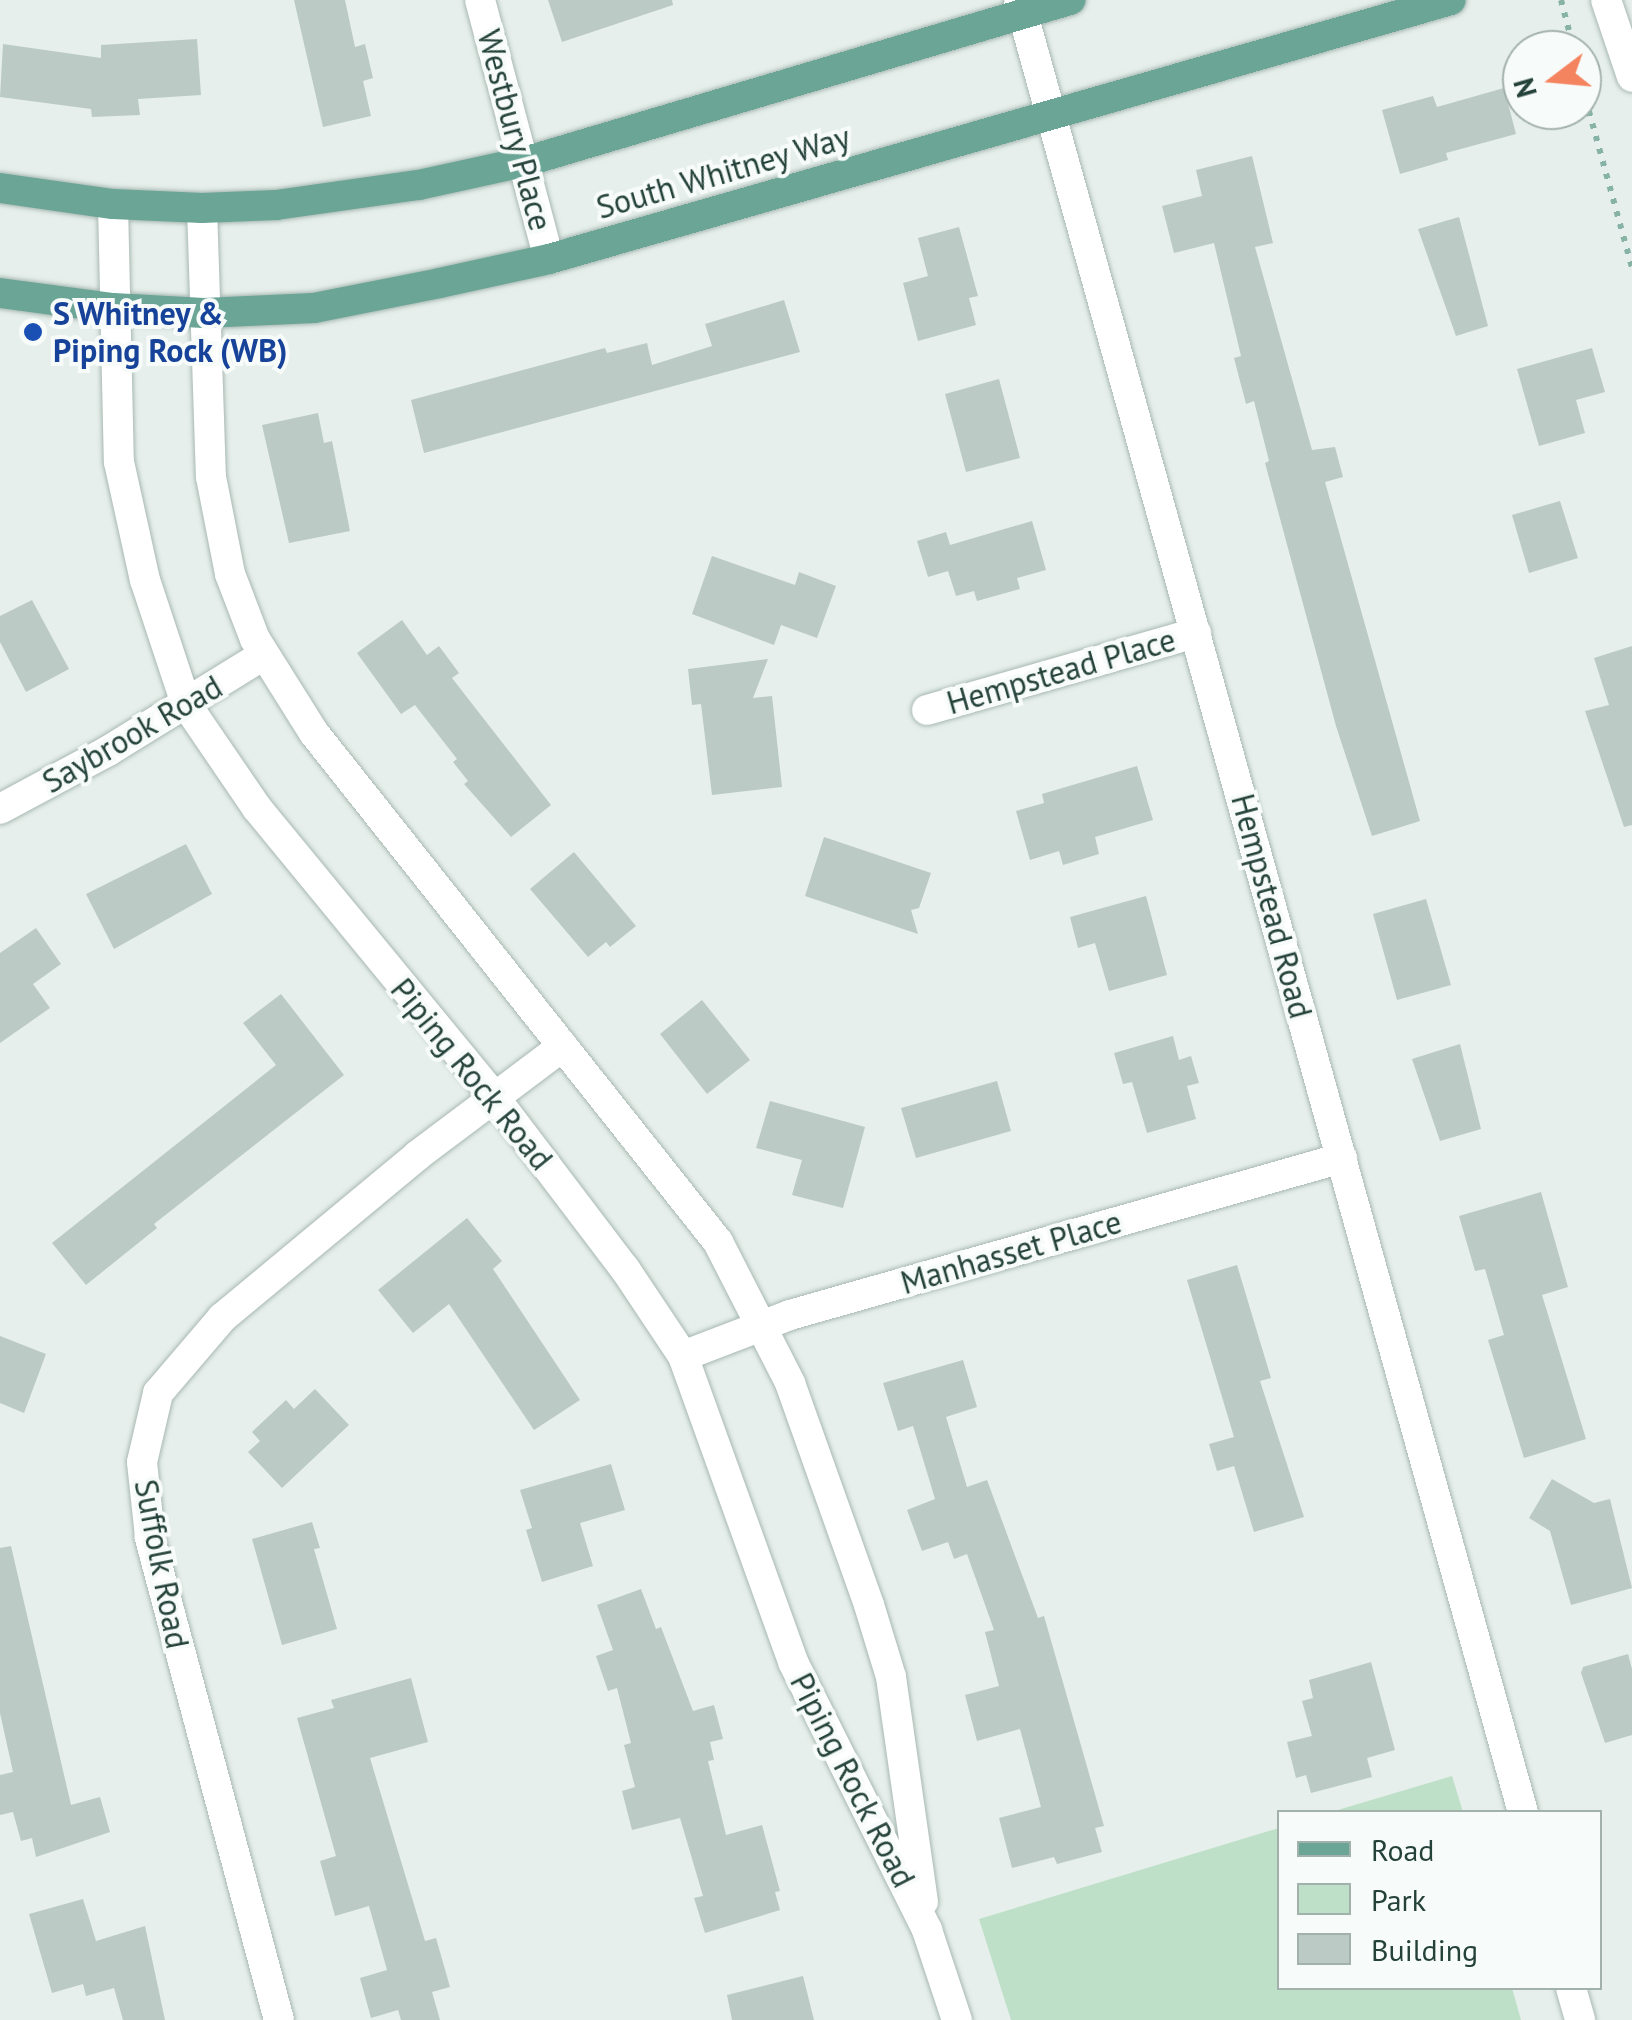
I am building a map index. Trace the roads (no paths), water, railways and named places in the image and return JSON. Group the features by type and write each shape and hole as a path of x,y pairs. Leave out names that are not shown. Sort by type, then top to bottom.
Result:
{"main road":[{"name":"South Whitney Way","path":"0,188 113,204 202,208 276,205 419,185 524,162 1020,6 1070,0"},
{"name":"South Whitney Way","path":"0,293 113,308 204,312 314,308 549,260 1451,0"}],"street":[{"name":"Westbury Place","path":"480,0 549,260"},
{"path":"1606,0 1632,77"},
{"name":"Hempstead Road","path":"1020,6 1054,116 1522,1810"},
{"name":"Piping Rock Road","path":"113,204 119,462 145,580 186,704 257,808 495,1098 625,1269 683,1356 794,1662 928,1930 958,2020"},
{"name":"Piping Rock Road","path":"202,208 210,478 230,574 262,656 349,779 718,1242 762,1326 790,1383 891,1678 928,1930"},
{"name":"Hempstead Place","path":"927,710 1196,632"},
{"name":"Saybrook Road","path":"0,809 186,704 262,656"},
{"name":"Suffolk Road","path":"279,2020 150,1537 142,1462 158,1392 222,1318 418,1154 564,1046"},
{"name":"Manhasset Place","path":"683,1356 762,1326 1342,1158"},
{"path":"1572,1990 1580,2020"}],"place":[{"name":"S Whitney & Piping Rock (WB)","path":"33,332"}]}
